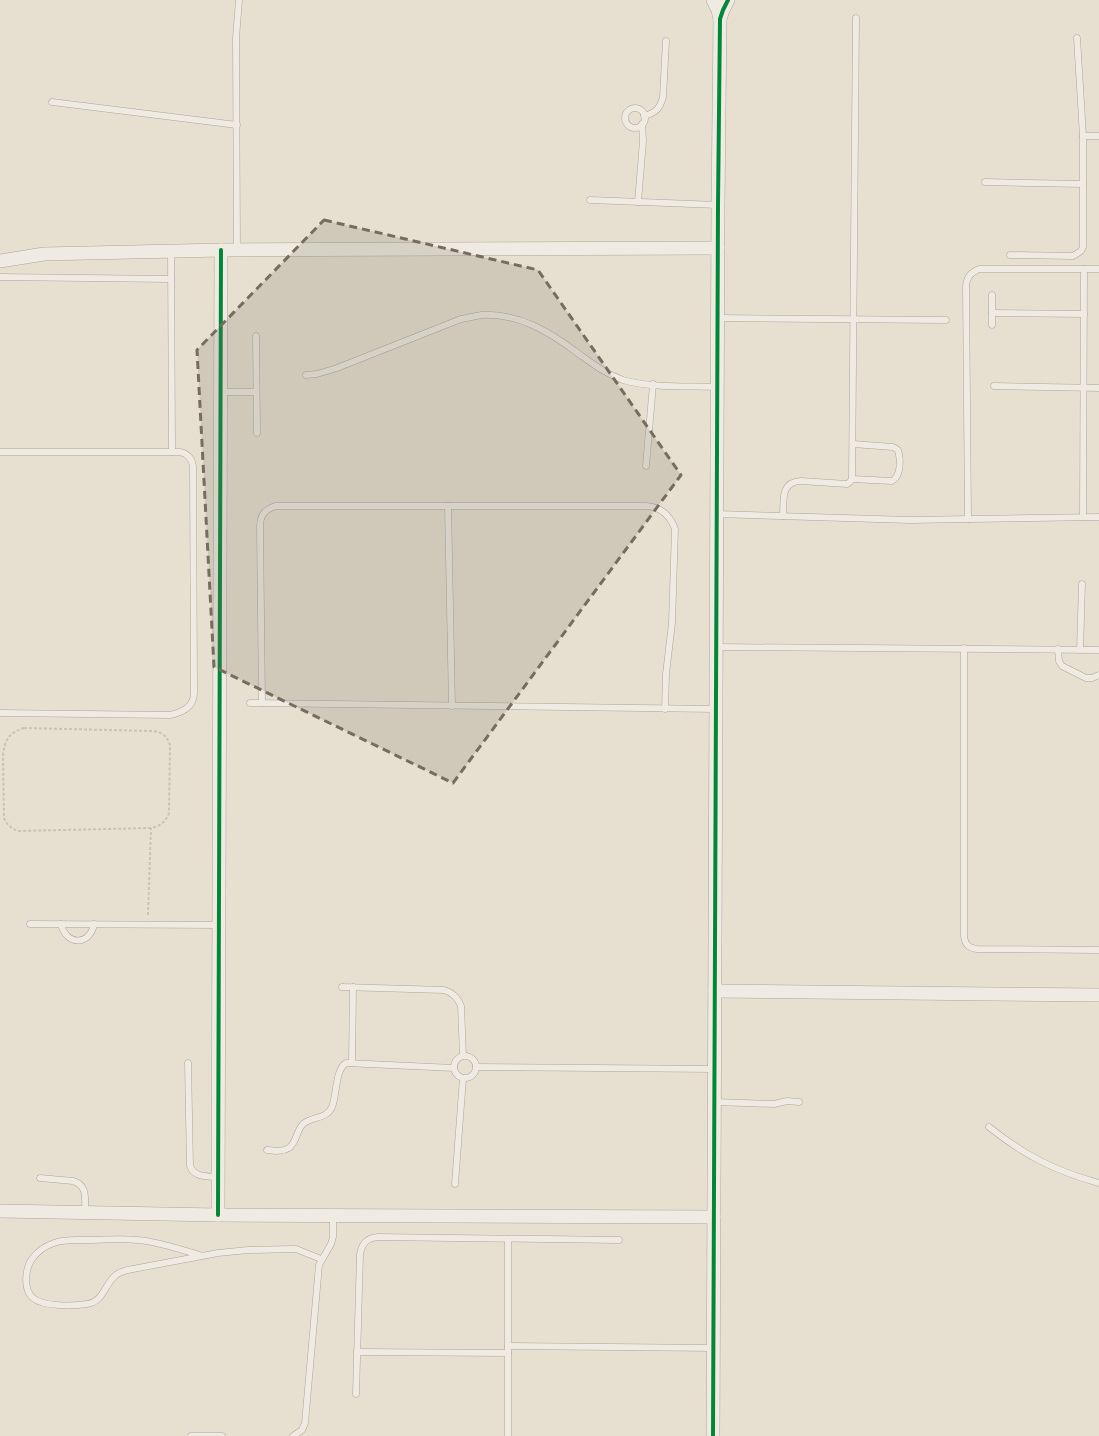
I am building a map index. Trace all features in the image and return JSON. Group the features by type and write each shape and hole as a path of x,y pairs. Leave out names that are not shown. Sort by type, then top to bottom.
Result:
{"street":[{"path":"713,0 718,10 720,19 713,1436"},
{"path":"720,19 728,0"},
{"path":"0,261 44,254 221,250 718,248"},
{"path":"218,1215 221,250"},
{"path":"715,991 1099,995"},
{"path":"0,1211 333,1216 714,1217"}],"lane":[{"path":"236,250 236,38 239,0"},
{"path":"783,516 785,490 788,484 794,481 801,481 847,484 852,479 856,18"},
{"path":"1010,256 1073,256 1081,251 1084,242 1083,136 1077,38"},
{"path":"644,116 651,114 662,104 666,41"},
{"path":"52,102 237,125"},
{"path":"638,202 643,141 642,124 644,121 644,116 640,109 635,108 627,111 625,119 630,126 638,127 642,124"},
{"path":"1083,136 1099,136"},
{"path":"985,182 1083,184"},
{"path":"590,200 718,205"},
{"path":"171,251 172,452"},
{"path":"968,519 966,282 969,276 979,269 1099,269"},
{"path":"1083,517 1084,269"},
{"path":"0,277 170,279"},
{"path":"992,295 992,325"},
{"path":"992,313 1084,314"},
{"path":"306,375 317,374 337,368 461,319 481,315 523,320 543,329 592,364 623,380 640,384 717,387"},
{"path":"718,318 946,320"},
{"path":"256,336 257,433"},
{"path":"646,466 653,384"},
{"path":"994,386 1099,388"},
{"path":"221,392 256,392"},
{"path":"852,479 892,481 896,479 898,475 900,456 898,450 893,447 853,444"},
{"path":"0,452 172,452 186,453 190,456 193,461 194,698 189,707 183,711 164,715 0,713"},
{"path":"262,703 260,520 263,513 268,509 275,506 646,506 662,510 668,515 674,529 672,623 666,674 665,708"},
{"path":"448,506 452,706"},
{"path":"717,514 877,519 1099,517"},
{"path":"1080,650 1082,584"},
{"path":"716,647 1099,650"},
{"path":"964,648 964,936 966,944 972,949 1099,950"},
{"path":"1058,649 1059,661 1062,666 1086,678 1092,678 1099,675"},
{"path":"250,703 716,709"},
{"path":"30,924 220,925"},
{"path":"61,924 62,931 67,937 74,941 82,940 88,937 93,931 94,924"},
{"path":"342,987 444,990 452,993 458,999 461,1006 463,1056"},
{"path":"352,1063 354,987"},
{"path":"463,1056 472,1058 476,1066 471,1076 463,1078 456,1073 454,1068 455,1061 463,1056"},
{"path":"188,1063 191,1170 197,1174 218,1177"},
{"path":"267,1150 283,1151 288,1148 292,1145 304,1123 309,1120 320,1118 329,1111 341,1068 346,1063 454,1068"},
{"path":"476,1066 715,1069"},
{"path":"456,1184 463,1078"},
{"path":"714,1102 774,1104 787,1101 799,1102"},
{"path":"989,1127 1023,1152 1049,1166 1099,1184"},
{"path":"40,1178 73,1180 82,1185 84,1190 85,1213"},
{"path":"293,1436 302,1430 305,1423 319,1265 321,1259 332,1244 333,1216"},
{"path":"356,1394 360,1254 363,1244 367,1240 378,1237 619,1240"},
{"path":"508,1239 508,1436"},
{"path":"203,1256 139,1240 54,1242 41,1249 31,1260 26,1281 27,1290 33,1298 41,1303 80,1305 98,1299 105,1292 109,1283 115,1276 123,1271 233,1251 291,1248 302,1250 321,1259"},
{"path":"357,1352 714,1348"},
{"path":"190,1436 222,1436"}],"path":[{"path":"24,728 152,730 164,734 170,745 169,813 163,824 151,828 18,830 12,828 7,824 3,812 3,755 4,746 8,737 15,731 24,728"},
{"path":"147,924 151,828"}],"highlighted area":[{"path":"324,220 538,270 681,475 453,783 214,667 197,350"}],"cycle path":[{"path":"713,1436 718,205 720,19 728,0"},
{"path":"218,1215 221,250"}]}
